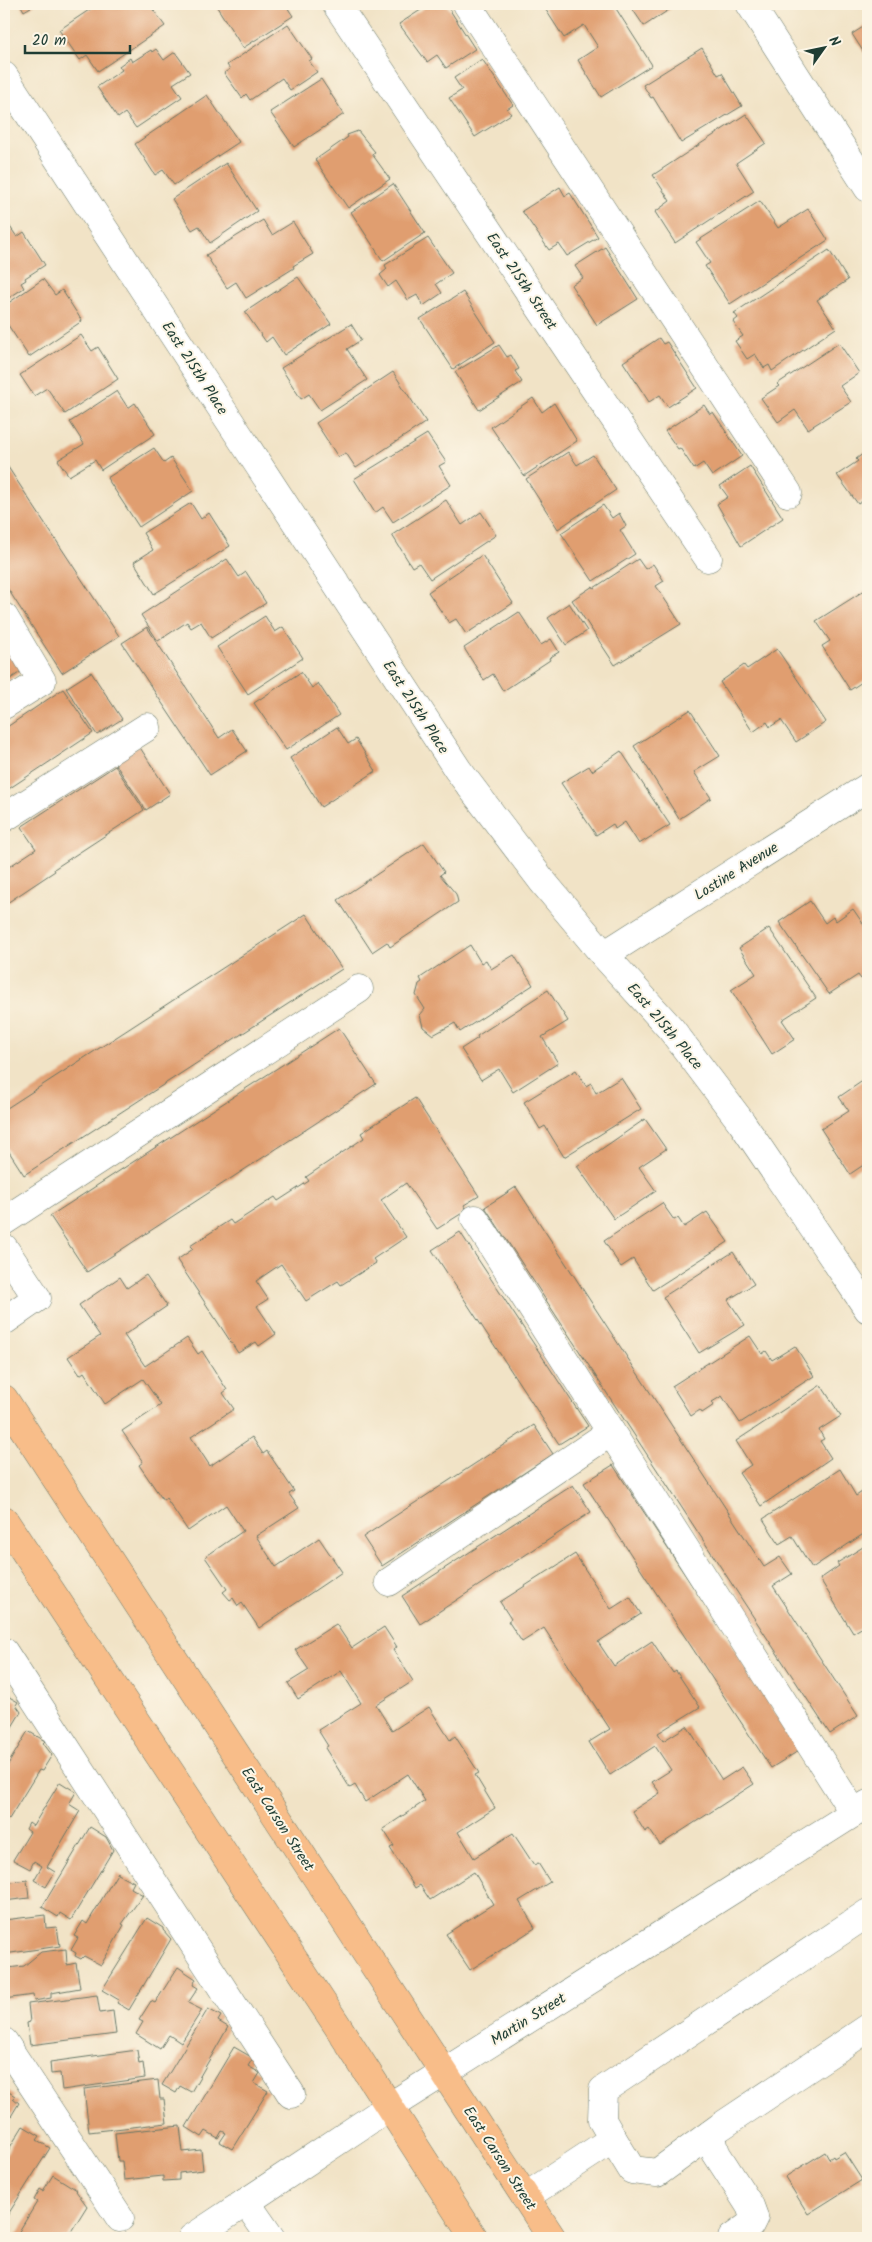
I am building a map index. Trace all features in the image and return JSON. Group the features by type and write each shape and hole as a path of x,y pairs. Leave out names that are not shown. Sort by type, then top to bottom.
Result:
{"main road":[{"name":"East Carson Street","path":"4,1400 552,2238"},
{"path":"4,1520 474,2238"}],"street":[{"name":"East 215th Street","path":"336,4 708,558"},
{"path":"467,4 788,493"},
{"path":"750,4 868,188"},
{"name":"East 215th Place","path":"4,76 458,770 543,882 604,955 671,1029 736,1115 865,1296"},
{"path":"4,618 42,681 4,705"},
{"path":"4,818 147,727"},
{"name":"Lostine Avenue","path":"604,955 868,787"},
{"path":"4,1221 359,989"},
{"path":"475,1219 611,1432 861,1808"},
{"path":"4,1248 37,1298 4,1321"},
{"path":"389,1582 611,1432"},
{"path":"4,1652 291,2094"},
{"name":"Martin Street","path":"192,2238 389,2107 861,1808"},
{"path":"868,1913 603,2090 602,2120 632,2170 657,2173 711,2134 868,2028"},
{"path":"4,2042 120,2218"},
{"path":"711,2134 716,2152 750,2206 754,2217 750,2225 732,2238"},
{"path":"525,2197 613,2139"},
{"path":"246,2202 271,2238"}],"building":[{"path":"20,4 36,4 24,11"},
{"path":"98,4 149,4 165,26 98,71 87,55 80,60 59,30"},
{"path":"215,4 285,4 293,16 243,48"},
{"path":"430,4 446,4 475,49 446,68 437,55 427,62 399,24"},
{"path":"542,4 613,4 652,65 601,97 578,60 598,47 584,25 564,38"},
{"path":"629,4 678,4 644,26"},
{"path":"288,24 312,59 309,61 317,72 290,90 282,78 250,100 246,94 242,98 224,73 230,69 227,65"},
{"path":"868,24 868,59 852,34"},
{"path":"702,48 718,75 722,73 742,106 681,143 653,97 651,98 643,85"},
{"path":"156,49 164,60 175,52 190,73 173,84 182,97 136,128 125,113 118,118 97,87 122,70 119,66 130,58 132,62 151,50 152,52"},
{"path":"482,59 513,105 507,109 511,114 475,137 449,98 462,90 454,78"},
{"path":"321,79 344,114 294,147 270,112"},
{"path":"207,95 239,142 174,185 163,170 155,175 135,144"},
{"path":"746,114 766,143 736,163 754,191 675,243 655,212 670,201 653,175"},
{"path":"358,131 375,152 372,154 390,179 348,208 315,160 348,137 347,135"},
{"path":"226,163 257,211 210,243 199,226 192,230 172,199"},
{"path":"393,184 425,233 383,261 351,212"},
{"path":"560,187 565,196 570,193 598,237 567,256 559,244 549,250 522,211"},
{"path":"760,201 778,228 808,209 828,240 730,304 705,266 710,263 696,242"},
{"path":"263,220 272,235 293,222 313,254 246,298 236,282 227,288 206,255"},
{"path":"6,221 17,237 24,232 45,265 25,278 26,280 21,283 24,288 4,301 4,223"},
{"path":"428,238 452,273 436,284 442,293 423,306 417,295 408,300 396,281 388,287 380,275 387,269 385,265"},
{"path":"605,247 638,299 597,325 571,285 583,278 575,266"},
{"path":"829,250 848,280 817,300 836,328 772,371 769,365 764,368 755,354 747,359 735,341 743,336 733,322 738,318 734,313"},
{"path":"298,277 331,324 284,355 272,337 266,342 245,312"},
{"path":"43,279 55,295 62,290 82,321 29,357 4,319 4,306"},
{"path":"463,292 495,342 453,369 420,319"},
{"path":"351,324 361,340 347,349 367,380 320,410 309,394 301,399 281,368"},
{"path":"81,335 92,351 98,347 118,379 65,414 47,388 34,396 20,375"},
{"path":"659,338 663,344 667,342 697,388 668,407 660,395 649,402 623,362"},
{"path":"839,343 859,373 840,386 851,402 808,429 795,410 778,422 761,398 779,386 777,384"},
{"path":"499,345 507,357 511,355 519,369 515,371 522,382 479,410 455,372"},
{"path":"393,372 426,422 356,468 346,453 338,457 316,423"},
{"path":"117,391 128,408 135,403 155,434 101,470 95,460 69,476 58,460 84,444 70,422"},
{"path":"533,398 542,412 554,403 577,441 524,476 491,427"},
{"path":"704,405 710,414 713,412 742,456 712,476 703,463 694,469 680,448 678,449 665,431"},
{"path":"427,434 446,462 439,466 451,485 393,522 383,507 375,513 354,479"},
{"path":"154,448 164,463 171,458 193,491 139,527 107,478"},
{"path":"868,450 868,497 858,504 837,475 858,461 856,459"},
{"path":"568,452 577,465 593,455 616,490 558,529 526,479"},
{"path":"4,461 119,636 62,673 4,583"},
{"path":"750,466 783,518 741,546 717,504 728,497 720,486"},
{"path":"446,500 462,525 481,512 496,535 430,579 419,563 412,567 392,535"},
{"path":"191,503 201,519 209,513 230,546 154,594 134,562 153,550 143,533"},
{"path":"603,505 612,518 619,513 626,526 620,530 635,554 593,581 561,533"},
{"path":"482,555 513,603 466,634 456,619 449,623 428,592"},
{"path":"227,559 239,577 246,572 266,603 211,638 201,622 191,628 187,622 158,641 141,615"},
{"path":"638,559 645,569 653,564 664,581 656,586 681,624 615,665 572,600"},
{"path":"865,590 868,595 868,678 850,690 822,646 830,641 816,621"},
{"path":"569,603 587,631 566,645 548,618"},
{"path":"519,612 541,645 551,639 559,652 503,691 493,674 484,680 464,648"},
{"path":"265,616 275,632 283,627 303,658 248,694 217,647"},
{"path":"147,627 219,738 232,729 247,751 210,775 122,643"},
{"path":"4,636 25,669 4,683"},
{"path":"777,649 826,722 796,742 781,720 770,727 767,722 753,732 720,682 744,665 747,669"},
{"path":"91,672 122,719 97,735 66,688"},
{"path":"301,672 312,688 318,683 339,715 286,750 254,703"},
{"path":"63,689 93,733 4,792 4,729"},
{"path":"690,710 720,756 694,772 711,798 679,819 634,746"},
{"path":"337,727 348,744 356,739 376,771 321,807 290,758"},
{"path":"139,746 170,794 146,810 114,762"},
{"path":"621,751 670,825 639,844 625,822 615,829 613,824 596,835 561,783 589,766 592,771"},
{"path":"115,766 144,810 54,869 55,871 4,905 4,870 36,849 21,827"},
{"path":"424,843 444,872 440,875 456,894 458,902 390,947 387,942 372,952 338,900"},
{"path":"810,901 825,923 833,917 836,921 853,909 868,931 868,974 861,979 858,975 829,994 779,922"},
{"path":"306,914 342,969 24,1175 4,1144 4,1110"},
{"path":"769,928 816,998 782,1020 795,1039 772,1054 731,990 756,974 739,948"},
{"path":"470,945 481,963 486,960 491,969 514,955 533,985 460,1032 455,1023 433,1035 423,1027 420,1015 425,1009 416,995 419,984 422,982 420,978"},
{"path":"548,990 568,1021 542,1037 558,1063 513,1092 499,1069 481,1080 461,1049 478,1038 477,1036"},
{"path":"339,1028 376,1084 87,1272 50,1216"},
{"path":"576,1070 586,1086 591,1083 596,1093 621,1078 641,1109 564,1157 545,1126 540,1129 524,1102"},
{"path":"867,1078 868,1162 850,1174 821,1129 849,1111 839,1097"},
{"path":"415,1098 479,1196 464,1205 467,1210 437,1229 406,1183 381,1200 406,1237 373,1259 376,1263 341,1285 338,1281 306,1301 281,1264 256,1281 268,1299 257,1306 276,1334 259,1346 256,1342 238,1353 177,1260 193,1249 190,1246 230,1220 233,1224 275,1197 278,1201 309,1181 306,1177 364,1138 361,1133"},
{"path":"645,1119 666,1149 639,1167 656,1191 614,1219 577,1166"},
{"path":"516,1187 764,1567 780,1557 792,1574 773,1586 858,1716 830,1734 485,1207"},
{"path":"662,1203 674,1220 678,1218 684,1227 707,1212 728,1242 653,1290 633,1259 621,1267 604,1241"},
{"path":"460,1232 588,1426 559,1444 432,1250"},
{"path":"733,1252 754,1284 728,1300 745,1325 699,1353 663,1297"},
{"path":"146,1275 167,1306 124,1335 145,1366 187,1338 198,1354 202,1351 227,1390 223,1393 234,1409 191,1437 210,1466 252,1437 263,1454 267,1451 294,1491 289,1494 299,1508 256,1536 276,1567 319,1538 342,1572 259,1628 242,1603 238,1606 233,1598 230,1600 223,1592 227,1589 205,1557 243,1531 226,1505 188,1531 166,1498 163,1500 139,1465 143,1462 122,1431 161,1405 143,1379 105,1404 84,1372 80,1375 68,1357 100,1336 79,1305 120,1277 127,1288"},
{"path":"750,1336 762,1354 766,1351 772,1360 795,1346 814,1376 740,1423 722,1396 712,1402 714,1405 702,1413 700,1410 691,1416 672,1386"},
{"path":"821,1385 841,1416 819,1430 824,1439 820,1441 831,1458 761,1506 739,1473 751,1465 736,1441"},
{"path":"534,1425 553,1454 382,1566 363,1537"},
{"path":"613,1465 800,1750 771,1768 584,1483"},
{"path":"840,1469 856,1496 868,1488 868,1531 812,1568 792,1536 779,1544 763,1519"},
{"path":"573,1485 591,1512 420,1624 402,1596"},
{"path":"868,1544 868,1624 853,1633 820,1579 839,1566 837,1563"},
{"path":"575,1554 611,1609 630,1597 641,1614 598,1642 614,1666 652,1641 673,1673 676,1671 700,1707 658,1733 663,1741 687,1726 722,1780 742,1767 754,1784 660,1845 649,1829 645,1832 632,1811 660,1793 652,1782 671,1770 655,1746 610,1775 589,1742 610,1729 544,1628 522,1642 508,1621 511,1619 500,1602"},
{"path":"336,1624 352,1648 384,1627 397,1647 393,1650 413,1681 376,1705 392,1731 429,1707 450,1740 455,1736 479,1773 475,1775 495,1808 458,1832 474,1858 513,1833 534,1865 538,1863 550,1882 519,1901 535,1928 470,1970 446,1934 493,1904 474,1872 430,1900 420,1885 415,1888 390,1848 394,1846 383,1829 425,1801 408,1774 365,1802 355,1785 350,1788 325,1748 328,1746 318,1730 361,1703 341,1671 298,1699 288,1683 309,1670 295,1650"},
{"path":"4,1694 18,1702 16,1705 21,1712 4,1740"},
{"path":"28,1731 45,1741 43,1743 52,1755 42,1771 39,1770 9,1819 4,1816 4,1771"},
{"path":"60,1782 76,1792 69,1804 80,1811 47,1867 55,1872 46,1887 34,1880 42,1866 34,1861 30,1869 13,1860 30,1832 26,1829 29,1823 33,1826"},
{"path":"90,1827 106,1837 113,1850 71,1920 60,1913 58,1917 42,1907"},
{"path":"118,1872 118,1874 134,1882 131,1888 143,1895 122,1924 124,1925 101,1965 84,1956 81,1959 75,1956 76,1953 71,1950 78,1938 74,1936 83,1921 87,1924"},
{"path":"27,1880 29,1898 4,1901 4,1883"},
{"path":"45,1915 46,1928 57,1927 60,1946 4,1954 4,1920"},
{"path":"147,1918 163,1928 171,1939 129,2010 117,2003 119,2000 102,1990"},
{"path":"66,1949 67,1965 76,1963 80,1988 51,1993 51,1998 34,2001 33,1995 4,1999 4,1973 8,1973 8,1968 24,1966 41,1952"},
{"path":"178,1967 196,1979 193,1985 198,1988 188,2003 202,2010 181,2043 169,2035 160,2049 136,2034 143,2022 139,2020 151,2001 155,2003"},
{"path":"97,1995 100,2013 113,2011 116,2034 30,2045 27,2023 30,2022 28,2004"},
{"path":"208,2009 221,2016 218,2021 228,2027 191,2092 180,2086 176,2093 162,2085"},
{"path":"234,2047 253,2058 248,2066 260,2073 254,2083 268,2091 232,2149 220,2142 226,2133 222,2131 218,2138 206,2131 202,2137 186,2127"},
{"path":"137,2050 139,2064 143,2063 145,2078 62,2090 60,2073 51,2074 50,2062"},
{"path":"158,2080 160,2099 164,2099 167,2123 89,2132 84,2089"},
{"path":"4,2089 15,2096 13,2098 19,2103 4,2128"},
{"path":"23,2126 40,2136 37,2140 50,2148 7,2216 4,2214 4,2157"},
{"path":"180,2126 183,2152 201,2150 203,2170 179,2173 179,2180 163,2181 163,2176 124,2180 122,2161 118,2161 115,2133"},
{"path":"825,2152 829,2159 844,2152 862,2180 808,2214 785,2177"},
{"path":"53,2175 77,2190 87,2206 67,2238 15,2238 37,2202 34,2200 40,2189 43,2191"}]}
